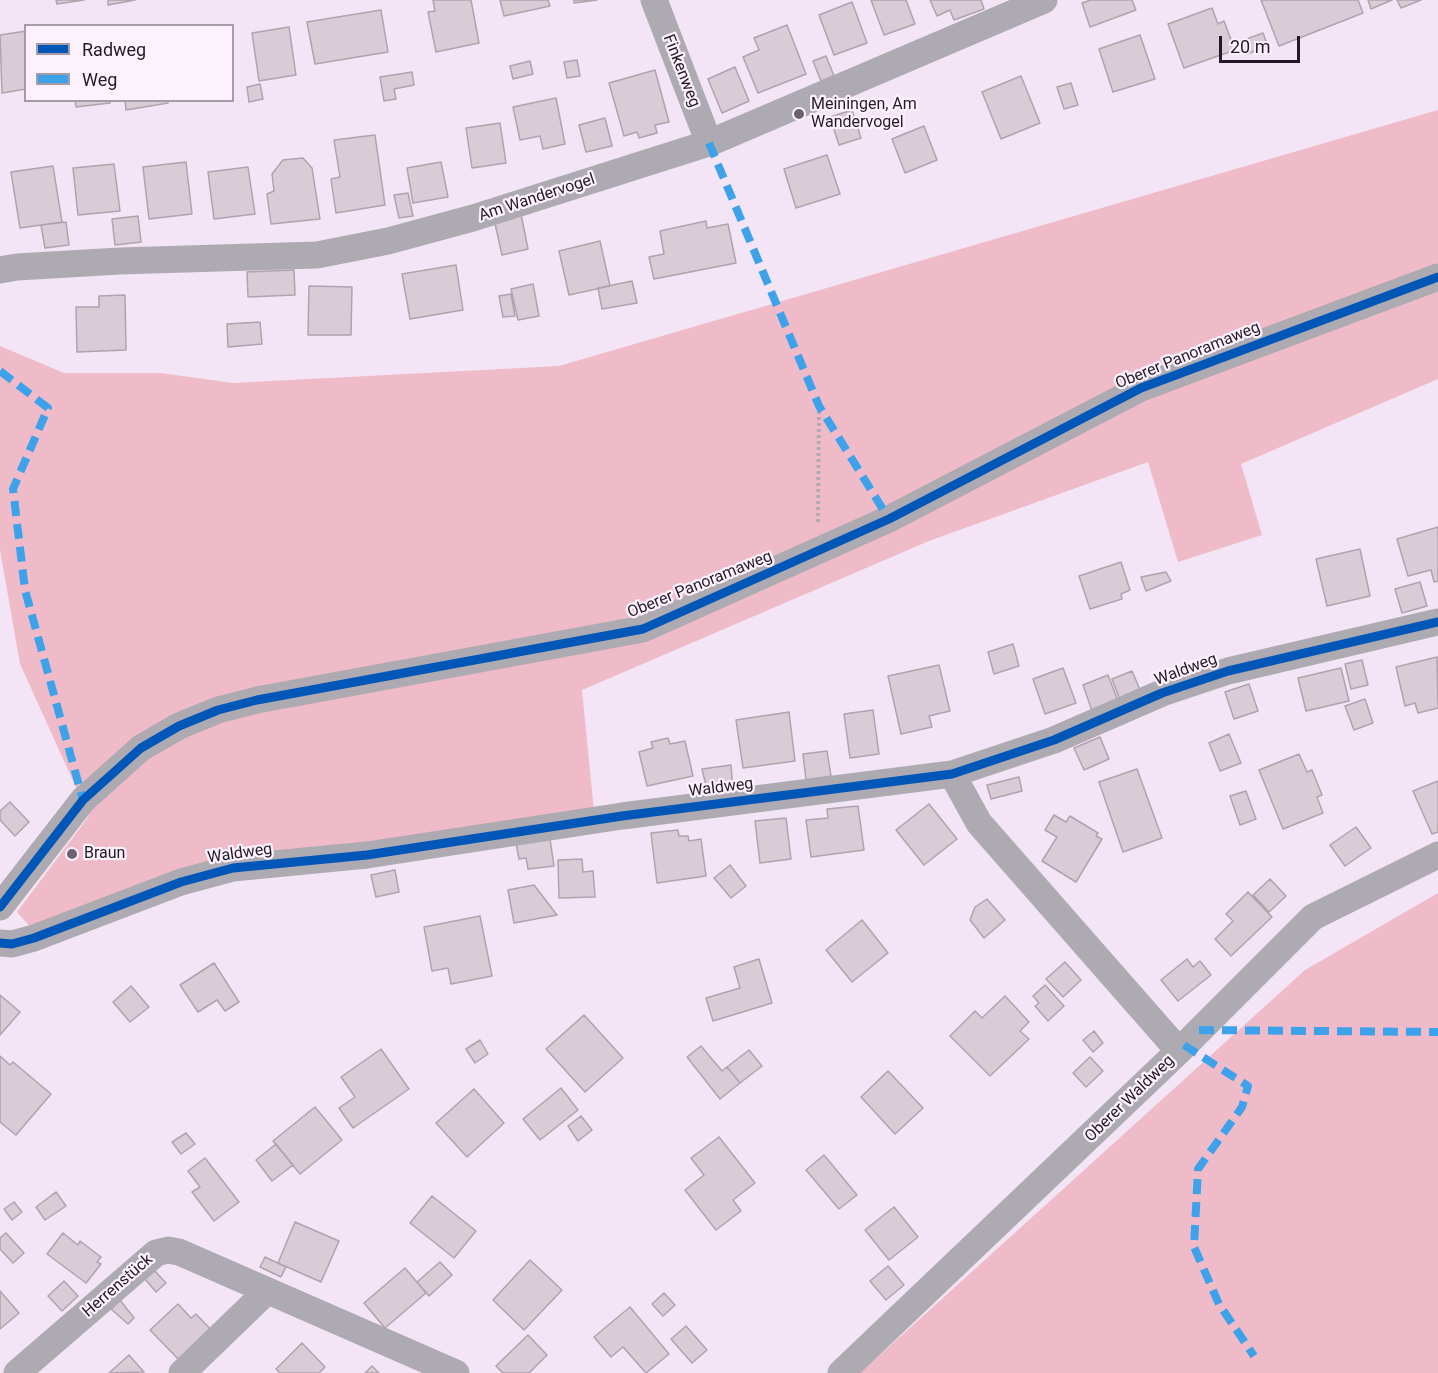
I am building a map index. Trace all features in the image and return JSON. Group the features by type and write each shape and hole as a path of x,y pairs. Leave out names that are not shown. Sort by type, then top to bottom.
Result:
{"street":[{"name":"Finkenweg","path":"654,0 709,143"},
{"name":"Am Wandervogel","path":"0,270 120,261 317,255 388,241 473,218 709,143 1044,0"},
{"name":"Oberer Panoramaweg","path":"0,907 83,800 141,748 179,726 218,710 257,700 643,629 889,519 1141,388 1438,276"},
{"name":"Waldweg","path":"0,943 12,944 34,939 181,882 233,868 367,855 622,816 952,774 1054,740 1162,693 1228,671 1438,622"},
{"path":"952,774 979,823 1179,1051"},
{"name":"Oberer Waldweg","path":"842,1373 1179,1051 1313,917 1438,855"},
{"name":"Herrenstück","path":"16,1373 156,1253 168,1250 179,1252 456,1373"},
{"path":"182,1373 267,1291"}],"path":[{"path":"818,552 819,406"}],"shaded area":[{"path":"1438,110 1438,379 1241,464 1262,535 1178,562 1148,462 929,541 582,690 594,811 399,840 32,929 17,912 89,816 20,664 0,550 0,346 64,373 161,373 233,383 559,366"},
{"path":"1438,893 1438,1373 860,1373 1305,970"}],"building":[{"path":"56,0 84,0 57,4"},
{"path":"108,0 135,0 108,5"},
{"path":"433,0 471,0 479,43 436,52 428,12 435,11"},
{"path":"500,0 548,0 550,6 504,16"},
{"path":"574,0 597,0 574,3"},
{"path":"871,0 906,0 915,24 884,35"},
{"path":"930,0 981,0 984,9 954,20 950,10 937,16"},
{"path":"1091,0 1132,0 1136,10 1090,27 1082,3"},
{"path":"1261,0 1358,0 1363,13 1279,46"},
{"path":"1368,0 1392,0 1371,9"},
{"path":"1397,0 1421,0 1401,8"},
{"path":"852,2 867,43 834,55 819,15"},
{"path":"1212,8 1218,24 1224,21 1235,50 1184,68 1168,24"},
{"path":"381,10 388,52 315,64 307,22"},
{"path":"787,25 806,74 758,93 743,57 759,50 754,38"},
{"path":"289,27 296,75 259,81 252,33"},
{"path":"24,31 24,89 2,93 0,35"},
{"path":"1263,33 1268,46 1247,54 1241,41"},
{"path":"1140,35 1155,79 1113,92 1099,49"},
{"path":"826,56 834,76 821,81 813,61"},
{"path":"577,60 580,76 567,78 564,62"},
{"path":"530,61 533,74 513,79 510,66"},
{"path":"735,67 749,101 722,113 708,79"},
{"path":"655,70 669,122 655,125 657,133 639,138 637,132 624,136 609,83"},
{"path":"412,72 414,85 394,89 396,99 384,101 380,77"},
{"path":"1021,76 1040,123 1001,139 982,92"},
{"path":"1071,83 1078,105 1064,109 1057,87"},
{"path":"260,84 263,99 249,102 247,87"},
{"path":"556,98 565,144 543,149 540,136 520,140 513,107"},
{"path":"75,102 110,102 110,103 76,107"},
{"path":"125,102 168,102 168,103 126,110"},
{"path":"852,110 861,138 839,145 830,117"},
{"path":"605,118 612,146 586,152 579,125"},
{"path":"500,123 506,163 472,168 466,128"},
{"path":"924,126 937,160 905,173 892,139"},
{"path":"375,135 385,205 336,213 331,179 340,177 334,140"},
{"path":"827,155 840,194 796,208 784,169"},
{"path":"303,158 312,168 320,219 271,224 267,194 274,191 272,174 283,160"},
{"path":"186,162 192,214 149,219 143,167"},
{"path":"441,162 448,197 413,203 407,168"},
{"path":"114,164 120,211 78,215 73,168"},
{"path":"53,166 62,222 20,228 11,172"},
{"path":"248,167 255,214 214,219 208,172"},
{"path":"408,193 413,216 399,218 394,195"},
{"path":"521,214 528,249 502,255 494,219"},
{"path":"138,216 141,242 115,245 112,219"},
{"path":"706,221 707,228 728,224 736,263 654,279 649,257 664,254 660,231"},
{"path":"66,222 69,245 45,248 41,225"},
{"path":"600,241 610,286 569,295 559,251"},
{"path":"456,265 463,310 410,319 402,274"},
{"path":"294,270 295,295 248,297 247,272"},
{"path":"632,281 637,303 602,309 598,288"},
{"path":"533,284 539,316 518,320 511,289"},
{"path":"309,286 352,287 351,335 308,335"},
{"path":"511,294 515,316 503,317 499,296"},
{"path":"125,295 126,350 77,352 76,307 99,307 99,296"},
{"path":"260,322 262,344 228,347 227,324"},
{"path":"1438,527 1438,581 1434,582 1431,570 1408,576 1397,539"},
{"path":"1360,549 1370,596 1327,606 1316,559"},
{"path":"1121,562 1130,590 1121,594 1122,599 1090,609 1079,576"},
{"path":"1166,572 1171,581 1146,591 1141,577"},
{"path":"1420,582 1427,606 1402,613 1395,589"},
{"path":"1013,644 1019,666 994,674 988,652"},
{"path":"1437,657 1438,708 1418,713 1415,703 1405,706 1396,667"},
{"path":"1362,660 1368,685 1351,689 1345,664"},
{"path":"939,665 950,711 929,716 932,727 901,734 888,676"},
{"path":"1063,668 1076,703 1045,714 1033,679"},
{"path":"1341,668 1349,701 1306,711 1298,678"},
{"path":"1132,671 1141,692 1120,700 1112,679"},
{"path":"1108,675 1118,701 1092,711 1083,685"},
{"path":"1249,684 1258,711 1234,719 1225,692"},
{"path":"1365,699 1373,723 1354,730 1345,706"},
{"path":"873,710 879,754 850,758 844,714"},
{"path":"789,712 795,761 743,768 736,720"},
{"path":"1229,734 1241,763 1220,771 1209,743"},
{"path":"1100,737 1109,759 1084,770 1074,748"},
{"path":"668,738 670,744 685,741 693,776 647,786 639,752 653,748 651,742"},
{"path":"827,751 831,776 806,780 803,754"},
{"path":"1299,754 1307,772 1312,770 1322,795 1317,797 1323,813 1283,829 1259,770"},
{"path":"731,765 733,790 708,794 702,769"},
{"path":"1137,769 1162,838 1123,852 1099,782"},
{"path":"1019,777 1022,791 991,799 987,785"},
{"path":"1438,781 1438,832 1432,834 1413,791"},
{"path":"1246,791 1256,819 1240,825 1230,796"},
{"path":"10,802 29,822 15,836 0,820 0,811"},
{"path":"929,804 957,839 924,865 896,830"},
{"path":"858,806 864,850 811,857 806,820 828,818 827,809"},
{"path":"1054,815 1066,822 1070,816 1098,833 1096,836 1102,839 1076,882 1042,861 1057,837 1045,830"},
{"path":"786,818 791,859 760,863 755,821"},
{"path":"1356,827 1371,848 1345,866 1330,845"},
{"path":"678,830 679,836 688,836 689,841 701,839 706,876 657,883 651,833"},
{"path":"550,839 554,866 528,869 526,858 519,859 516,843"},
{"path":"582,859 583,872 593,871 595,897 559,898 558,860"},
{"path":"730,865 746,886 731,898 714,878"},
{"path":"395,870 399,892 376,897 371,875"},
{"path":"1270,879 1286,896 1269,912 1253,895"},
{"path":"534,885 557,915 514,923 508,890"},
{"path":"1248,892 1272,917 1231,956 1215,939 1233,921 1226,914"},
{"path":"987,899 1005,920 984,938 970,920 975,907"},
{"path":"480,916 492,976 451,984 448,968 432,971 424,927"},
{"path":"862,920 888,953 852,982 826,950"},
{"path":"759,959 772,1003 713,1021 706,998 740,988 734,967"},
{"path":"1187,959 1193,967 1200,961 1211,975 1178,1001 1161,980"},
{"path":"1065,962 1081,980 1063,997 1046,979"},
{"path":"214,963 239,1002 225,1011 217,1000 198,1012 180,985"},
{"path":"1045,985 1064,1006 1048,1021 1035,1006 1039,1003 1033,996"},
{"path":"131,986 149,1007 130,1022 113,1002"},
{"path":"0,995 20,1012 0,1035"},
{"path":"1005,996 1029,1022 1020,1031 1029,1039 990,1076 950,1036 975,1011 982,1018"},
{"path":"584,1015 623,1058 585,1092 546,1049"},
{"path":"1094,1031 1103,1043 1093,1052 1083,1040"},
{"path":"480,1040 488,1054 475,1063 466,1049"},
{"path":"701,1046 722,1071 727,1067 740,1083 720,1099 687,1057"},
{"path":"381,1049 409,1089 353,1128 339,1108 355,1097 341,1077"},
{"path":"749,1050 762,1066 740,1083 727,1067"},
{"path":"0,1056 10,1065 13,1062 51,1094 16,1135 0,1122"},
{"path":"1090,1057 1103,1071 1086,1087 1073,1073"},
{"path":"888,1071 923,1108 895,1134 861,1097"},
{"path":"561,1088 578,1110 540,1140 523,1119"},
{"path":"474,1089 504,1123 467,1157 436,1123"},
{"path":"315,1107 342,1140 300,1174 273,1141"},
{"path":"581,1116 592,1130 578,1141 568,1126"},
{"path":"186,1133 195,1144 181,1154 172,1142"},
{"path":"719,1137 755,1183 733,1200 741,1211 716,1230 685,1190 704,1175 691,1158"},
{"path":"276,1144 293,1165 272,1181 256,1160"},
{"path":"824,1155 857,1195 839,1209 806,1170"},
{"path":"205,1158 239,1202 214,1221 192,1192 200,1187 188,1171"},
{"path":"56,1192 66,1206 45,1220 36,1207"},
{"path":"432,1196 476,1231 454,1258 410,1223"},
{"path":"14,1202 22,1212 12,1220 4,1209"},
{"path":"894,1207 918,1237 889,1260 865,1230"},
{"path":"295,1222 339,1241 321,1282 278,1263"},
{"path":"6,1233 24,1253 13,1263 0,1249 0,1238"},
{"path":"63,1233 78,1245 80,1241 101,1257 97,1262 101,1264 86,1283 47,1254"},
{"path":"265,1257 286,1267 281,1277 260,1267"},
{"path":"530,1260 562,1290 524,1330 493,1300"},
{"path":"440,1262 452,1275 429,1296 417,1282"},
{"path":"888,1266 904,1285 886,1300 870,1281"},
{"path":"405,1268 426,1293 385,1328 364,1303"},
{"path":"154,1270 166,1283 156,1292 145,1279"},
{"path":"64,1281 78,1296 62,1311 48,1296"},
{"path":"0,1291 19,1313 0,1329"},
{"path":"664,1293 675,1305 663,1316 652,1304"},
{"path":"120,1300 134,1318 128,1324 111,1309"},
{"path":"178,1304 191,1318 196,1314 214,1333 182,1363 150,1330"},
{"path":"630,1307 669,1354 646,1373 623,1347 611,1357 594,1337"},
{"path":"686,1326 707,1350 692,1363 671,1339"},
{"path":"528,1335 547,1355 529,1373 503,1373 496,1366"},
{"path":"302,1343 325,1367 319,1373 280,1373 276,1369"},
{"path":"129,1355 144,1372 109,1373"},
{"path":"372,1366 379,1373 365,1373"}],"marked path":[{"path":"709,143 819,406 889,519"},
{"path":"0,371 48,408 13,489 25,590 83,800"},
{"path":"1199,1030 1438,1032"},
{"path":"1184,1045 1248,1086 1242,1107 1198,1169 1194,1247 1219,1304 1254,1356"}],"cycle path":[{"path":"0,907 83,800 141,748 179,726 218,710 257,700 643,629 889,519 1141,388 1438,277"},
{"path":"0,943 12,944 34,938 181,882 233,868 367,855 622,816 952,774 1054,740 1162,693 1228,671 1438,622"}],"place":[{"name":"Meiningen, Am Wandervogel","path":"799,114"},
{"name":"Braun","path":"72,854"}]}
